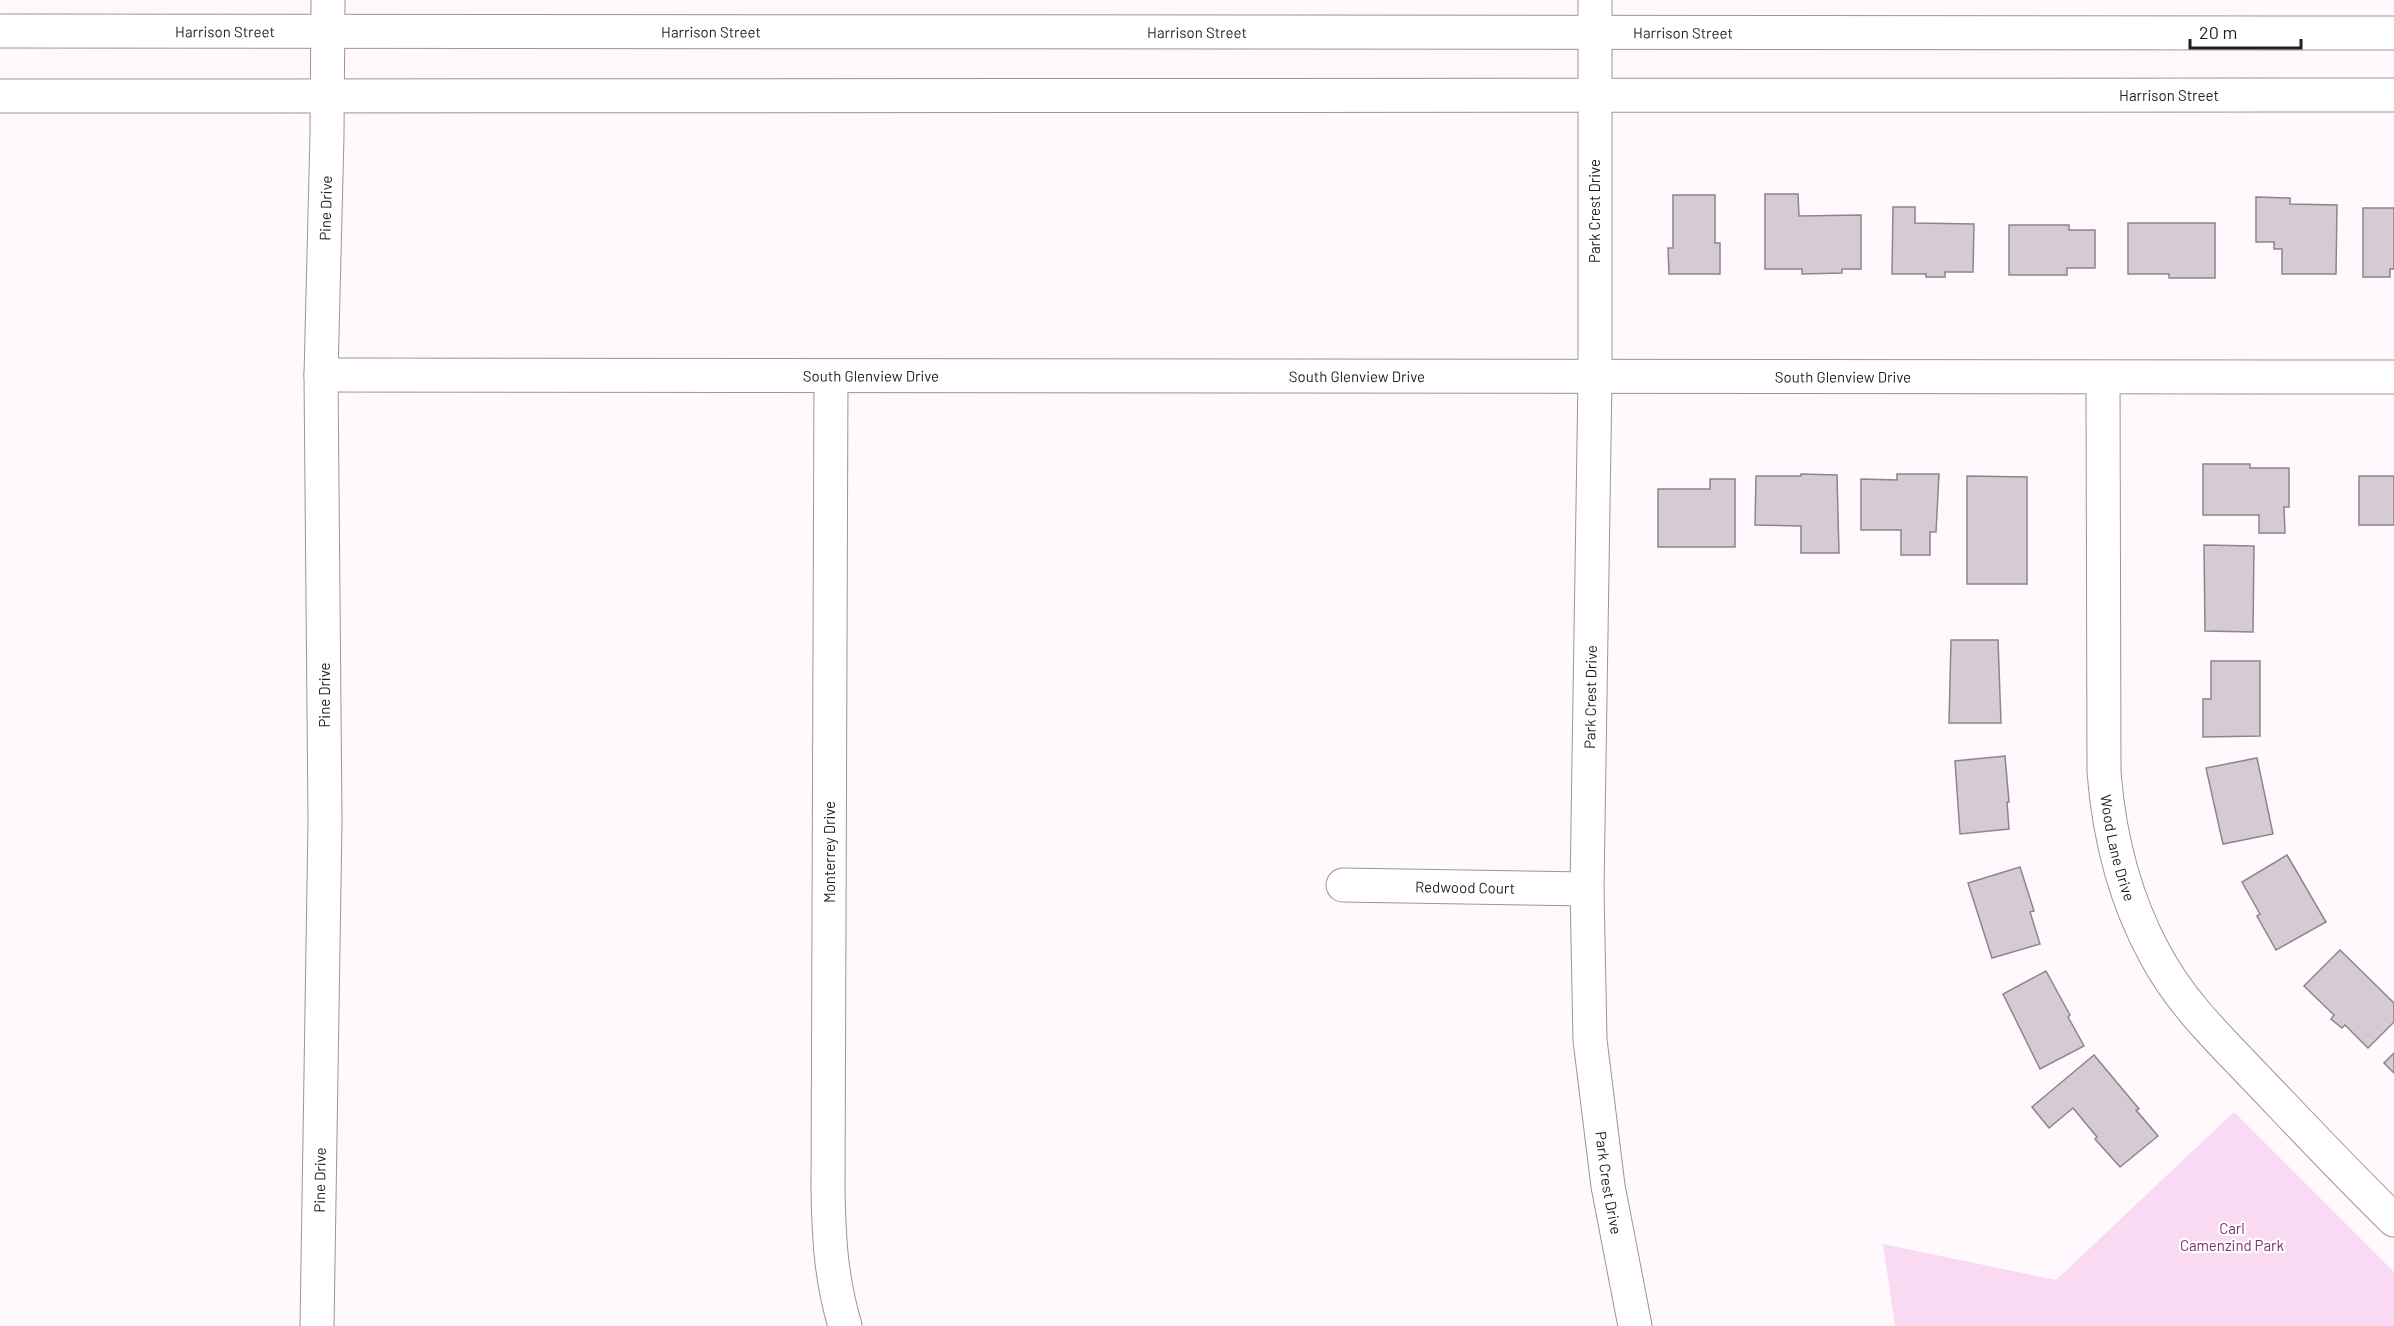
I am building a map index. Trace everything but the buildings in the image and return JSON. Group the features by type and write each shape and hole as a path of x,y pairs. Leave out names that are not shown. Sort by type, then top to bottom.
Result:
{"street":[{"name":"Park Crest Drive","path":"1595,0 1594,378 1587,889 1590,1040 1608,1186 1635,1326"},
{"name":"Harrison Street","path":"0,31 327,15 2394,95"},
{"name":"Pine Drive","path":"317,1326 325,821 321,375 328,96 327,15"},
{"name":"Harrison Street","path":"0,96 328,96 1594,64 2394,33"},
{"name":"South Glenview Drive","path":"321,375 2394,377"},
{"name":"Monterrey Drive","path":"831,377 829,1252 836,1295 845,1326"},
{"name":"Wood Lane Drive","path":"2103,378 2104,772 2112,832 2128,893 2155,955 2187,1002 2332,1158 2394,1220"},
{"name":"Redwood Court","path":"1343,885 1587,889"}],"green space":[{"name":"Carl Camenzind Park","path":"2234,1112 2394,1272 2394,1326 1895,1326 1883,1244 2056,1280"}]}
